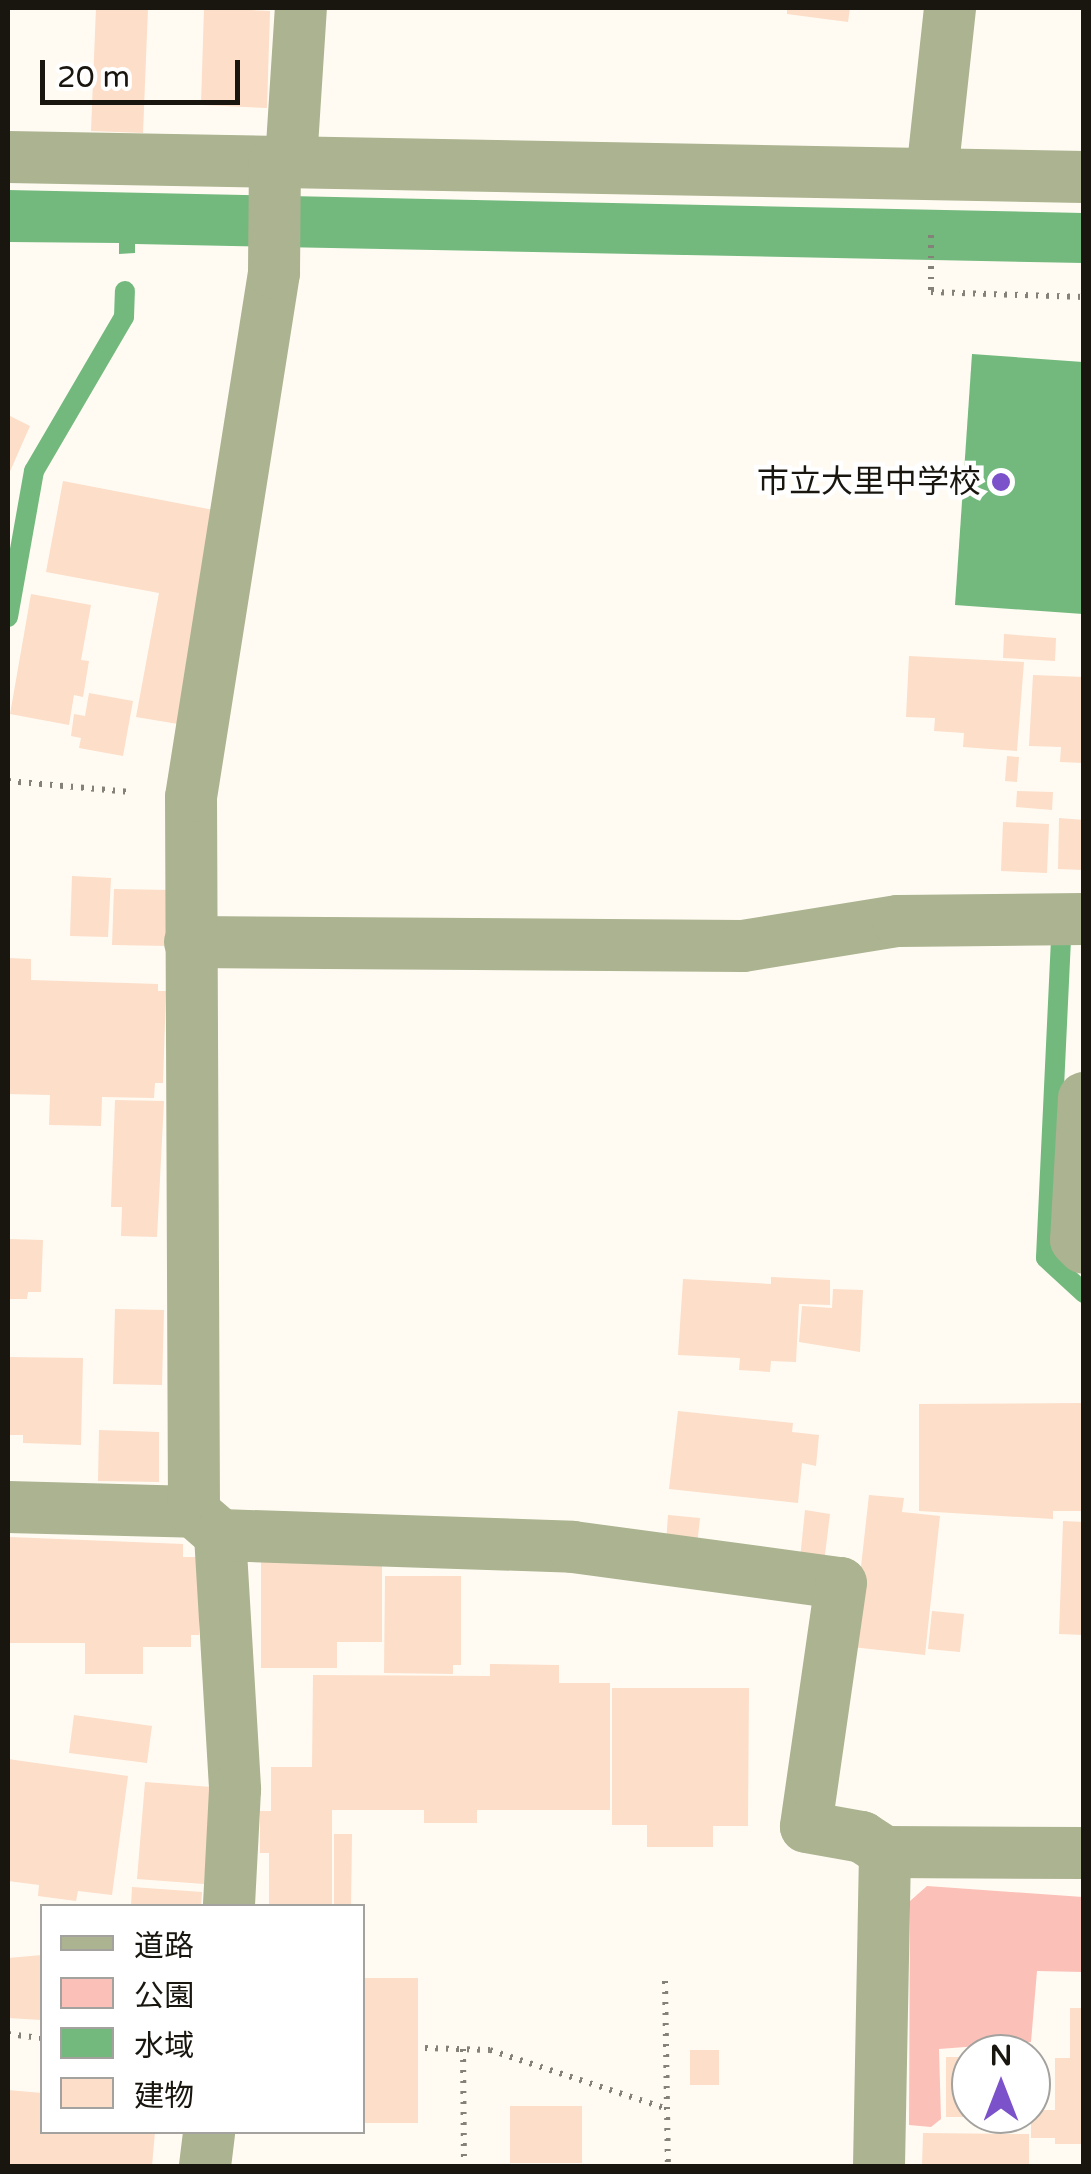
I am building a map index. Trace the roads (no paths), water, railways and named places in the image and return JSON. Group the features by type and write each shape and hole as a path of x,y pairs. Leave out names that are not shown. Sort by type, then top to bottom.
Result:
{"street":[{"path":"229,1904 236,1790 207,1524 190,942 192,797 274,273 280,166 301,8"},
{"path":"932,174 950,8"},
{"path":"8,157 280,166 1084,177"},
{"path":"190,942 742,946 898,921 1084,919"},
{"path":"1084,1098 1076,1240 1084,1248"},
{"path":"8,1506 207,1524 573,1547 840,1583 806,1827 862,1837 886,1852 1084,1854"},
{"path":"880,2166 886,1852"},
{"path":"205,2166 209,2134"}],"water":[{"path":"8,190 1083,213 1083,263 135,244 135,253 119,254 119,243 8,242"},
{"path":"972,354 1083,362 1083,614 955,605"}],"waterway":[{"path":"8,617 34,471 124,317 125,291"},
{"path":"1061,939 1046,1258 1084,1293"}],"place":[{"name":"市立大里中学校","path":"1001,482"}]}
